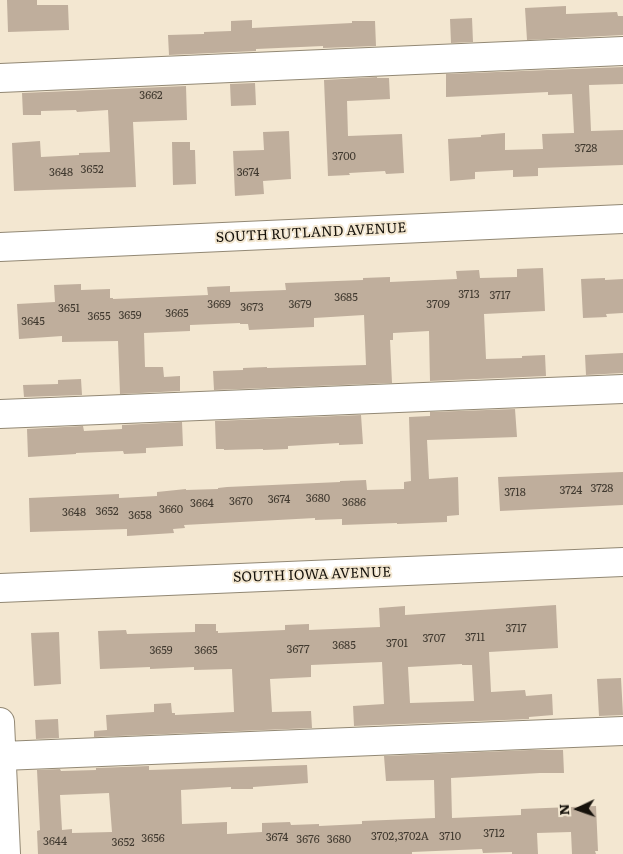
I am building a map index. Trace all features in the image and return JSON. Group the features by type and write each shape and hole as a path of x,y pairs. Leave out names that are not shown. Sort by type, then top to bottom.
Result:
{"street":[{"path":"0,78 623,51"},
{"name":"SOUTH RUTLAND AVENUE","path":"0,247 623,219"},
{"path":"0,414 623,389"},
{"name":"SOUTH IOWA AVENUE","path":"0,588 623,562"},
{"path":"0,722 6,854"},
{"path":"2,756 623,730"}],"building":[{"path":"7,0 37,0 37,5 68,5 69,30 8,32"},
{"path":"566,6 566,14 617,12 618,16 623,16 623,35 527,40 525,8"},
{"path":"472,18 473,42 451,43 450,19"},
{"path":"252,20 252,28 375,21 376,46 323,48 323,46 169,55 168,35 231,31 231,21"},
{"path":"623,67 623,84 589,85 591,131 623,130 623,165 538,168 538,176 513,177 513,170 475,172 475,179 450,181 448,139 505,133 505,150 543,149 542,134 574,133 572,94 548,95 548,92 446,97 446,74"},
{"path":"389,78 390,99 347,101 348,136 402,134 404,173 386,174 385,171 328,176 324,80"},
{"path":"255,83 256,105 231,106 230,84"},
{"path":"186,86 187,120 133,122 136,187 14,191 12,143 40,141 41,157 110,152 108,110 77,112 76,110 41,111 41,115 23,115 22,93"},
{"path":"289,131 291,179 263,181 264,194 235,196 233,151 264,150 263,132"},
{"path":"172,142 190,142 190,150 195,150 196,184 173,185"},
{"path":"543,268 545,311 484,314 486,359 545,355 546,376 430,381 429,331 393,333 393,340 390,340 392,383 214,390 213,371 267,367 366,365 364,315 314,318 314,327 249,330 248,324 240,323 190,325 190,331 144,333 145,367 163,367 164,377 180,376 180,391 120,394 118,341 62,342 62,336 19,339 17,304 55,302 54,285 81,284 81,290 110,289 110,298 113,299 208,295 207,287 230,286 230,292 286,290 285,283 363,280 363,278 390,277 390,282 457,279 456,271 479,270 480,278 517,277 517,269"},
{"path":"605,278 605,280 623,279 623,313 606,314 607,317 583,318 581,279"},
{"path":"623,353 623,373 586,375 585,355"},
{"path":"81,379 82,395 24,397 23,385 58,384 58,380"},
{"path":"515,409 517,437 427,440 429,479 458,477 459,515 447,516 447,522 342,525 342,519 315,520 315,518 184,525 185,528 173,529 174,533 127,536 127,529 30,532 29,498 119,494 119,498 157,496 157,492 186,489 218,489 366,480 367,490 404,489 404,482 411,481 409,417 430,416 430,412"},
{"path":"361,415 363,444 339,445 339,443 288,446 288,449 263,450 216,449 215,421"},
{"path":"182,422 183,446 146,448 146,453 124,454 123,451 28,457 27,429 83,426 84,431 122,429 122,425"},
{"path":"623,472 623,505 500,511 498,477"},
{"path":"556,605 558,648 489,652 491,692 525,690 526,696 552,694 553,715 529,717 529,719 354,726 353,706 384,704 382,662 311,665 311,677 270,679 272,712 311,711 312,728 94,737 94,731 107,730 106,715 154,712 154,704 171,703 172,713 175,713 175,715 234,712 232,669 194,670 194,667 150,669 150,667 100,669 98,631 126,630 127,634 195,632 195,624 216,624 216,631 218,633 285,630 285,625 309,624 309,630 380,627 379,608 405,606 405,615","holes":["472,665 474,701 410,703 408,667"]},
{"path":"59,632 61,684 34,686 31,633"},
{"path":"621,678 623,715 599,716 597,679"},
{"path":"58,719 59,738 36,739 35,720"},
{"path":"563,750 564,773 451,778 452,818 521,815 521,809 596,806 598,851 595,851 596,854 572,854 571,832 537,833 538,854 512,854 512,852 483,853 482,849 412,852 412,854 38,854 37,831 40,830 37,770 96,770 96,768 149,766 149,770 307,765 308,783 253,787 253,789 231,789 231,787 181,790 182,824 227,822 227,834 262,832 262,823 290,822 291,825 319,824 319,826 362,824 362,821 435,818 434,780 386,781 384,756","holes":["109,793 112,832 72,833 72,829 62,830 60,795"]}]}
